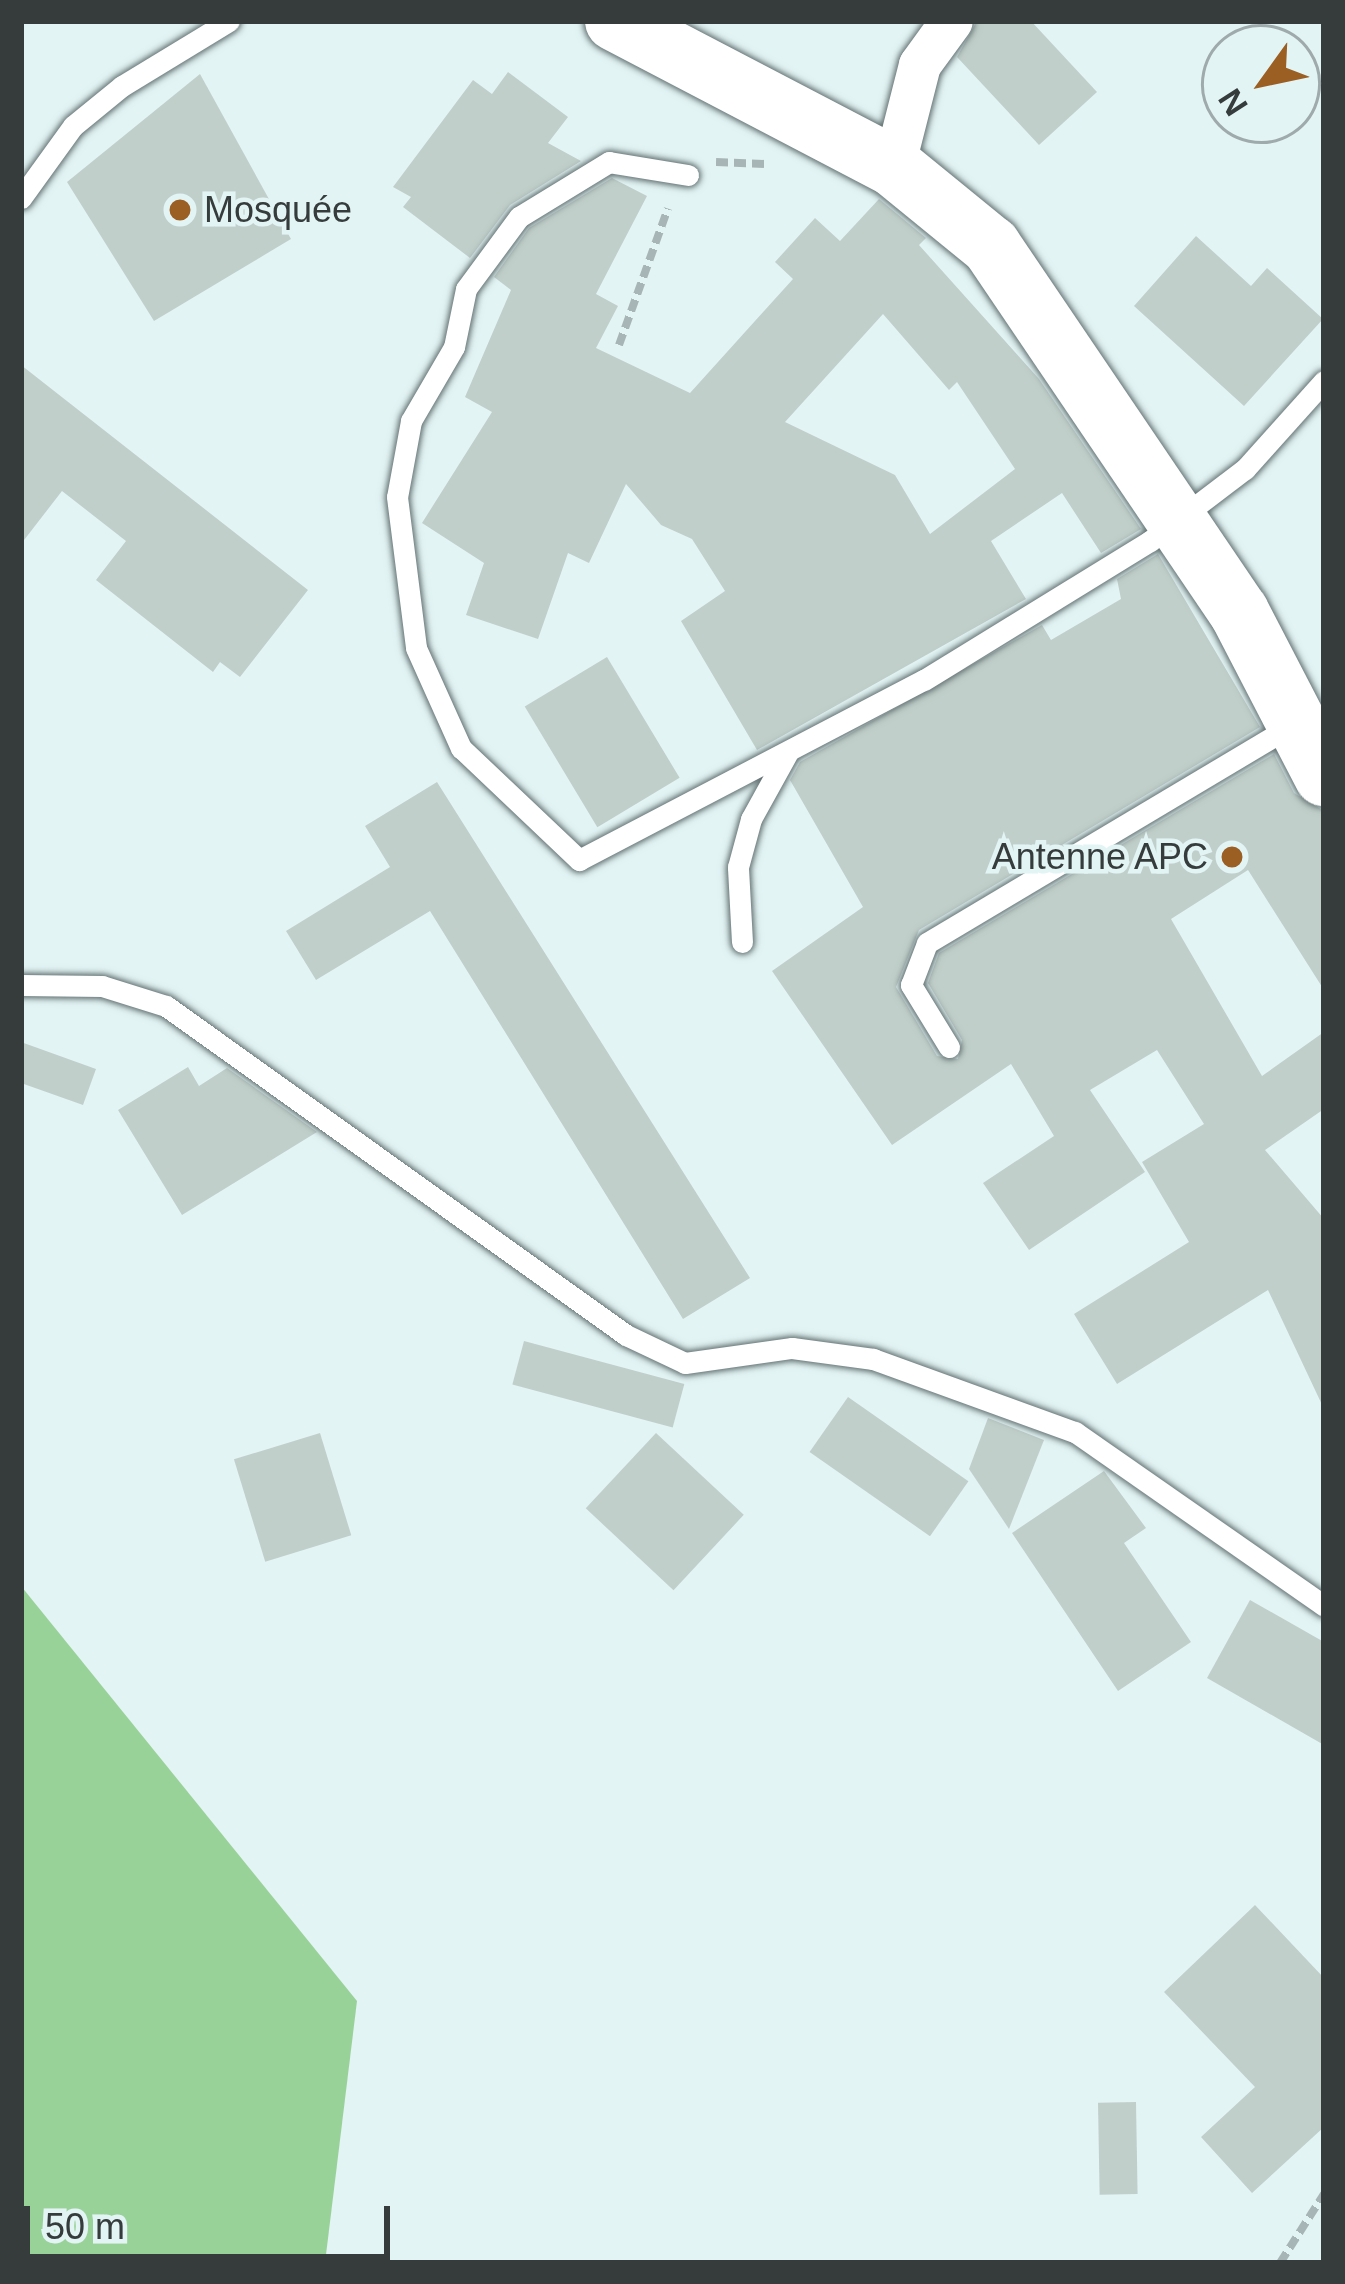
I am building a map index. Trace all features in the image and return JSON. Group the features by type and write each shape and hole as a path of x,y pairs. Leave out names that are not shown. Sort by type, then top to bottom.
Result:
{"street":[{"path":"615,21 894,167 991,246 1239,612 1324,776"},
{"path":"894,167 920,65 952,21"}],"lane":[{"path":"21,198 73,126 122,86 229,21"},
{"path":"688,175 609,163 570,180 519,217 466,289 454,347 411,421 397,497 416,648 460,748 579,860 943,668 1150,541 1177,516 1245,470 1324,382"},
{"path":"949,1047 911,985 927,943 1295,724"},
{"path":"742,942 738,867 752,819 788,752"},
{"path":"21,985 102,986 166,1006 626,1335 685,1364 792,1348 873,1358 1075,1432 1324,1606"}],"path":[{"path":"619,345 660,221 688,175 727,158 770,165"},
{"path":"1280,2263 1324,2194"}],"green space":[{"path":"21,1586 357,2001 325,2263 21,2263"}],"building":[{"path":"977,21 1031,21 1097,92 1039,145 957,57"},
{"path":"508,72 568,117 548,143 581,161 510,205 470,258 403,207 411,197 393,187 473,80 492,94"},
{"name":"Mosquée","path":"200,74 291,239 154,321 67,182"},
{"path":"612,178 647,196 596,294 618,306 596,348 690,393 793,279 775,262 815,218 840,241 879,199 926,238 919,245 1039,379 1141,529 1101,553 1062,493 991,541 1026,599 757,750 681,621 725,591 692,539 661,525 626,484 589,563 568,553 538,639 466,615 484,563 422,523 492,412 465,397 511,290 494,277 529,228","holes":["883,314 949,390 957,382 1015,469 930,534 895,475 785,422"]},
{"path":"1196,236 1251,286 1267,268 1323,319 1244,406 1134,306"},
{"path":"21,365 308,590 240,677 220,662 213,672 96,580 126,541 62,491 21,544"},
{"path":"1158,554 1260,727 919,930 896,987 937,1056 958,1059 962,1040 928,983 939,953 1274,754 1294,793 1324,811 1324,990 1248,870 1171,919 1262,1076 1324,1032 1324,1109 1265,1150 1324,1219 1324,1409 1268,1290 1117,1384 1074,1314 1189,1242 1142,1162 1204,1124 1157,1050 1090,1090 1145,1172 1029,1250 983,1183 1054,1136 1011,1064 892,1145 772,971 863,907 790,780 800,762 1042,625 1051,640 1121,599 1117,579"},
{"path":"607,657 680,778 597,827 525,706"},
{"path":"437,782 750,1278 683,1319 430,911 316,980 286,931 390,867 365,826"},
{"path":"21,1042 96,1069 83,1105 21,1083"},
{"path":"188,1067 199,1086 227,1068 317,1132 182,1215 118,1110"},
{"path":"524,1341 684,1384 673,1427 512,1384"},
{"path":"848,1397 968,1481 930,1536 810,1452"},
{"path":"988,1418 1044,1440 1009,1529 969,1469"},
{"path":"320,1433 351,1535 265,1562 234,1459"},
{"path":"656,1433 744,1515 674,1590 586,1508"},
{"path":"1104,1471 1146,1528 1124,1543 1191,1642 1118,1691 1012,1533"},
{"path":"1250,1600 1324,1642 1324,1745 1207,1678"},
{"path":"1255,1905 1324,1978 1324,2127 1252,2193 1201,2137 1255,2087 1164,1992"},
{"path":"1136,2102 1138,2194 1100,2195 1098,2103"}],"place":[{"name":"Mosquée","path":"180,210"},
{"name":"Antenne APC","path":"1232,857"}]}
